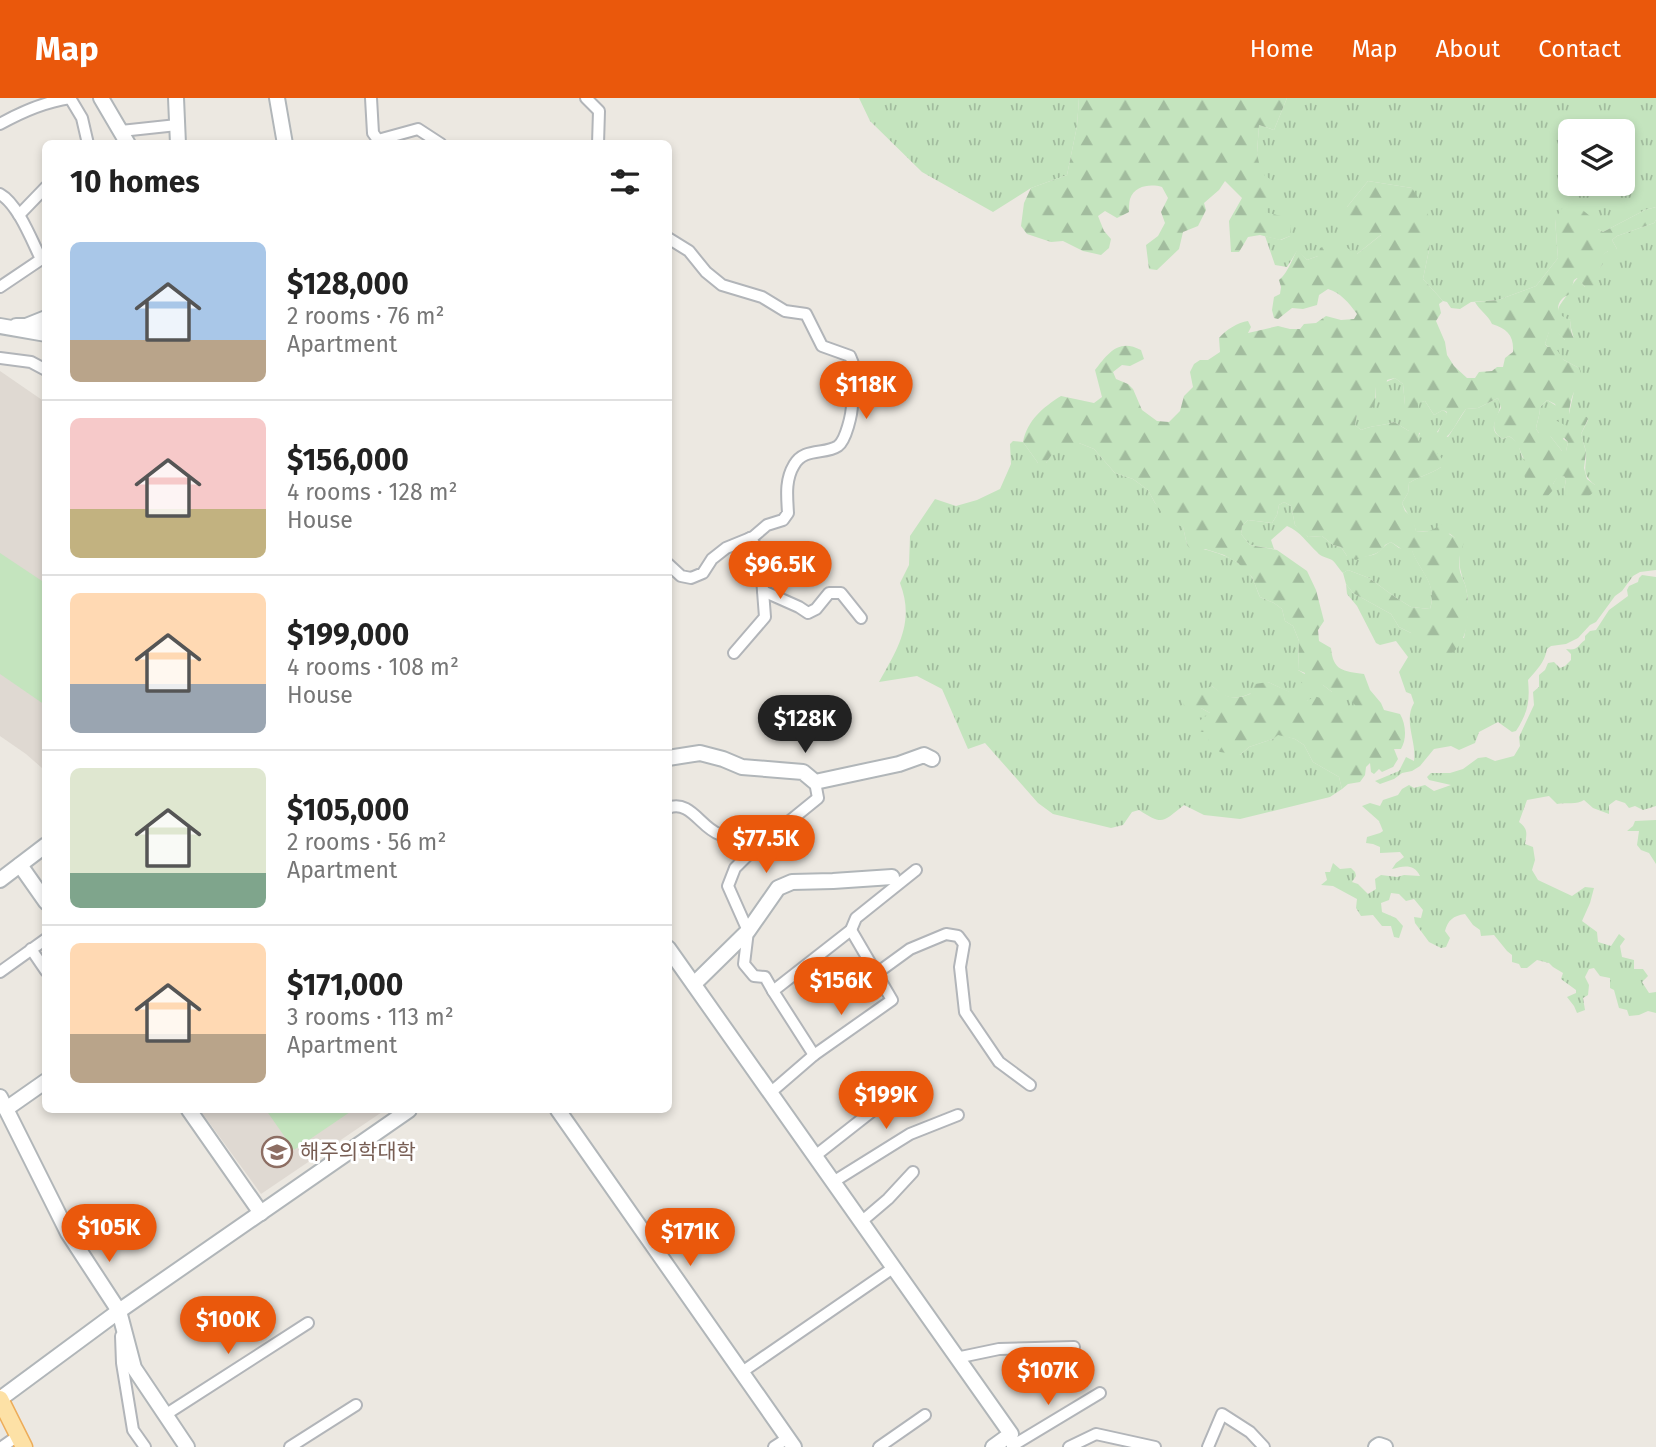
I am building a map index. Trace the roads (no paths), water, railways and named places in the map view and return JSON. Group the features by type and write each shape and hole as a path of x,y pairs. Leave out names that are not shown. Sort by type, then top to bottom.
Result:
{"main road":[{"path":"0,1399 22,1441"}],"street":[{"path":"0,124 19,113 70,98 82,118 87,140"},
{"path":"101,98 125,137 177,125"},
{"path":"176,98 178,140"},
{"path":"277,98 284,140"},
{"path":"371,98 373,133 377,140"},
{"path":"586,98 599,111 598,140"},
{"path":"384,140 418,129 435,140"},
{"path":"0,194 4,195 19,215 42,255"},
{"path":"19,215 40,201"},
{"path":"672,240 690,251 706,272 722,285 762,297 785,311 806,314 822,346 850,356 854,366 846,383 852,404 844,439 837,447 808,453 794,463 786,485 788,513 783,520 767,525 750,538 726,548 712,559 703,573 691,578 681,576 672,568"},
{"path":"0,287 42,258"},
{"path":"2,327 26,326 42,320"},
{"path":"2,327 42,333"},
{"path":"0,358 32,362 42,368"},
{"path":"734,653 765,617 761,552 750,538"},
{"path":"763,591 808,613 816,609 829,593 841,593 861,618"},
{"path":"672,758 700,754 743,767 803,772 815,782 818,798 749,854 735,868 728,886 748,930 744,964 754,976 765,977 814,1055"},
{"path":"815,782 899,764 924,755 932,759"},
{"path":"672,806 686,808 720,834 732,834 749,854"},
{"path":"0,880 42,848"},
{"path":"20,865 42,896"},
{"path":"773,990 851,930 856,918 916,870"},
{"path":"694,984 748,930 778,888 792,882 892,877"},
{"path":"770,1093 814,1055 892,1000 851,930"},
{"path":"877,973 909,949 946,934 958,936 964,944 960,967 965,1012 999,1062 1030,1085"},
{"path":"0,972 42,942"},
{"path":"31,949 42,965"},
{"path":"672,954 1011,1434 1011,1443"},
{"path":"42,1083 3,1103 68,1233 119,1311 134,1368 187,1447"},
{"path":"815,1156 885,1101"},
{"path":"191,1113 261,1213"},
{"path":"0,1399 119,1311 405,1113"},
{"path":"560,1113 791,1443 774,1447"},
{"path":"833,1182 910,1134 958,1115"},
{"path":"861,1222 888,1199 913,1172"},
{"path":"742,1372 893,1268"},
{"path":"119,1311 122,1363 133,1430 145,1447"},
{"path":"165,1415 308,1323"},
{"path":"956,1357 999,1349 1074,1347"},
{"path":"993,1447 1011,1443 1060,1418 1100,1393"},
{"path":"290,1447 356,1405"},
{"path":"1208,1447 1222,1414 1250,1432 1264,1447"},
{"path":"879,1447 925,1415"},
{"path":"1069,1447 1096,1434 1155,1447"},
{"path":"2,1447 22,1441"},
{"path":"1376,1447 1385,1447"}],"place":[{"name":"해주의학대학","path":"277,1152"}]}
